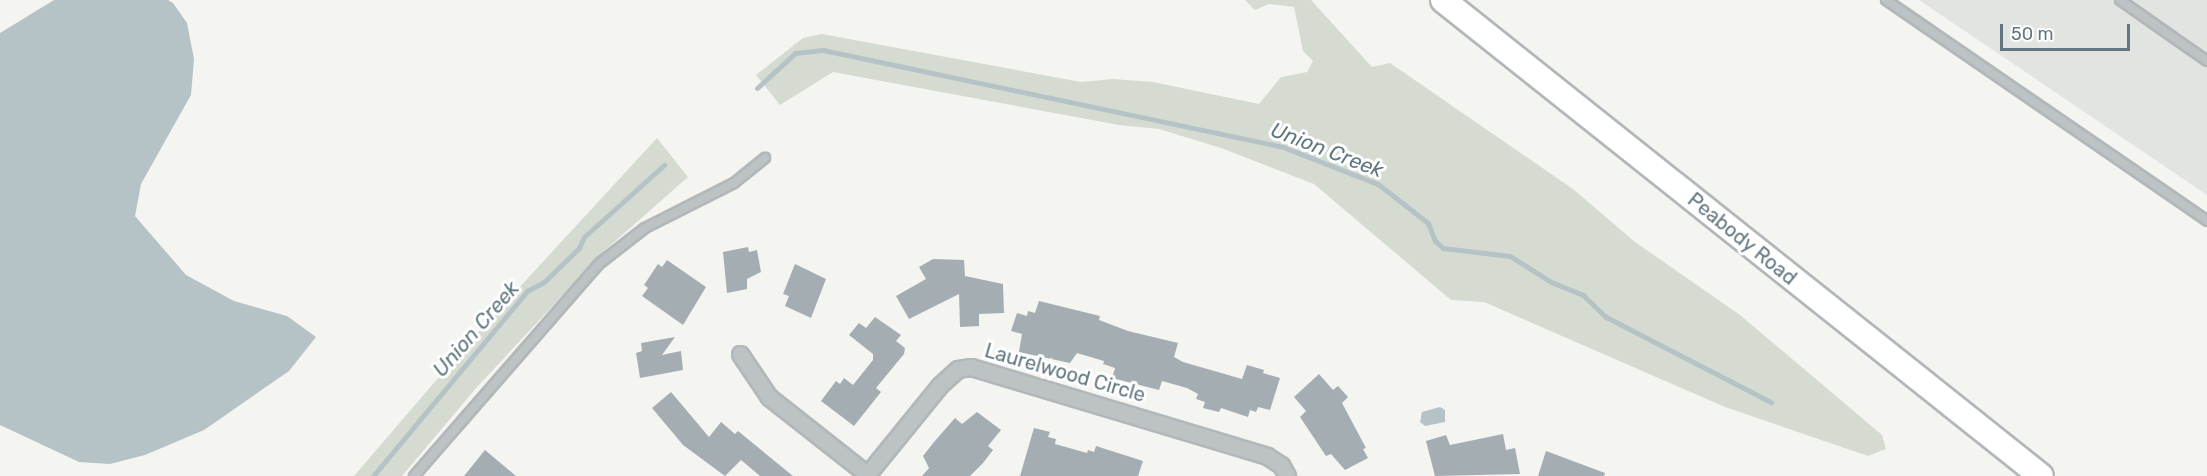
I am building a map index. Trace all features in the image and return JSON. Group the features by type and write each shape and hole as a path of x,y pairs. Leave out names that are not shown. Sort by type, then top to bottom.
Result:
{"main road":[{"name":"Peabody Road","path":"1443,0 2041,476"}],"street":[{"path":"740,354 769,397 867,475"},
{"name":"Laurelwood Circle","path":"867,475 940,385 958,369 971,367 1267,456 1281,465 1287,476"}],"lane":[{"path":"1886,0 2207,221"},
{"path":"2120,0 2207,61"},
{"path":"414,476 600,263 645,228 734,183 765,158"}],"shaded area":[{"path":"54,0 168,0 173,3 187,23 194,59 191,95 141,184 135,216 186,275 234,301 287,316 316,337 289,371 204,430 145,455 110,464 79,462 0,425 0,33"},
{"path":"1245,0 1311,0 1372,67 1390,63 1573,189 1635,242 1740,315 1882,435 1886,449 1868,456 1725,407 1484,302 1451,300 1314,184 1221,148 1159,129 1119,125 833,72 780,105 756,75 803,38 822,34 1081,82 1113,79 1153,82 1259,104 1281,77 1307,72 1313,61 1303,51 1294,7 1269,4 1255,10"},
{"path":"1919,0 2207,0 2207,195"},
{"path":"657,138 688,177 604,251 477,387 402,476 354,476 469,342"},
{"path":"1440,407 1445,410 1445,422 1425,426 1420,422 1422,412"}],"building":[{"path":"748,247 749,252 757,250 761,272 747,279 747,289 727,293 723,252"},
{"path":"933,259 964,260 965,276 1003,284 1004,313 979,314 979,326 960,327 959,294 909,319 896,296 926,279 919,267"},
{"path":"667,260 706,287 683,325 642,296 648,288 644,285 658,264 662,267"},
{"path":"795,264 826,279 811,318 785,306 789,296 783,294"},
{"path":"1039,301 1100,316 1099,320 1128,331 1178,343 1174,357 1183,362 1242,379 1247,365 1264,370 1263,373 1280,378 1270,410 1258,407 1256,412 1250,410 1248,417 1221,408 1219,412 1203,408 1205,402 1196,399 1198,394 1187,388 1162,381 1159,390 1112,378 1115,368 1103,364 1104,361 1077,353 1070,363 1019,352 1022,334 1011,331 1017,313 1027,316 1028,311 1035,313"},
{"path":"875,317 901,335 896,341 905,348 904,354 876,388 881,392 854,426 821,401 836,381 840,384 844,378 853,385 873,360 873,354 849,335 859,323 866,328"},
{"path":"675,337 662,355 681,351 683,370 640,378 636,353 642,351 641,343"},
{"path":"1319,374 1333,390 1338,386 1348,397 1342,403 1366,448 1363,449 1368,458 1345,470 1331,454 1326,456 1300,417 1306,411 1294,397"},
{"path":"671,392 709,437 721,422 735,434 738,431 793,476 760,476 741,460 725,476 683,445 652,408"},
{"path":"977,412 1001,430 988,446 993,450 983,463 970,476 922,476 929,468 923,456 934,442 955,418 962,424"},
{"path":"1034,428 1050,432 1048,437 1056,439 1055,444 1087,453 1088,450 1094,452 1096,446 1143,461 1138,476 1020,476"},
{"path":"1503,434 1506,450 1515,448 1520,474 1435,476 1426,441 1446,435 1450,445"},
{"path":"485,450 516,476 464,476"},
{"path":"1546,451 1605,473 1604,476 1538,476"}],"waterway":[{"name":"Union Creek","path":"757,88 795,53 823,50 1283,147 1378,184 1428,223 1435,241 1443,248 1510,256 1551,282 1583,295 1606,317 1771,402"},
{"name":"Union Creek","path":"373,476 527,291 544,282 579,248 584,237 664,165"}]}
